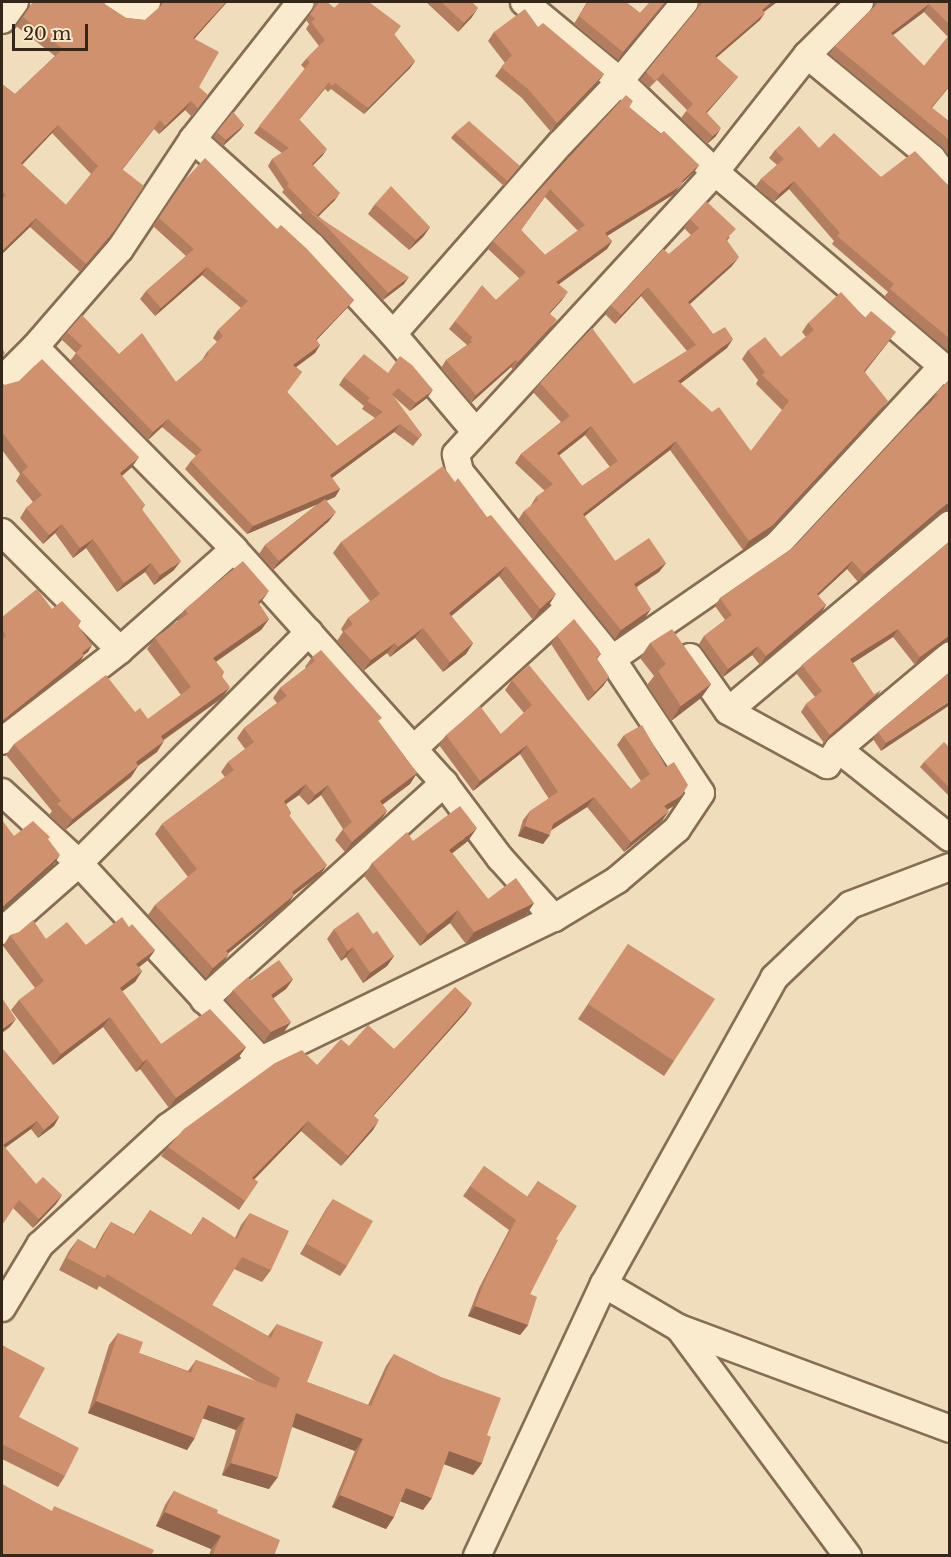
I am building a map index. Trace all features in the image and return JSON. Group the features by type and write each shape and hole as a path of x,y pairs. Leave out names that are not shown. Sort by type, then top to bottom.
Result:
{"street":[{"path":"2,20 15,2"},
{"path":"109,2 122,12 134,14 147,2"},
{"path":"2,380 120,249 193,139 301,2"},
{"path":"524,2 549,10 715,172 946,370 777,545 612,659"},
{"path":"393,334 561,143 620,81 685,2"},
{"path":"2,1308 40,1245 168,1127 261,1059 554,918 617,880 677,829 700,793 612,659 460,472 456,454 715,172 807,55 860,2"},
{"path":"807,55 932,158 949,182"},
{"path":"193,139 312,246 393,334 476,432"},
{"path":"35,346 234,549 444,783 500,858 554,918"},
{"path":"728,711 950,524"},
{"path":"2,532 120,650"},
{"path":"2,741 120,650 234,549"},
{"path":"413,748 569,607"},
{"path":"664,621 728,711 827,765 838,749 948,658"},
{"path":"2,931 78,863 309,632"},
{"path":"838,749 950,838"},
{"path":"204,1000 444,783"},
{"path":"2,792 78,863 261,1059"},
{"path":"477,1556 604,1284 774,978 850,905 950,867"},
{"path":"604,1284 679,1328 950,1429"},
{"path":"679,1328 848,1556"}],"building":[{"path":"33,2 104,2 126,18 145,20 165,2 226,2 193,38 219,52 199,87 208,95 198,108 191,101 165,126 160,120 122,169 144,186 114,231 86,264 36,218 2,251 2,199 6,195 2,191 2,84 15,94 63,49 23,17","holes":["58,125 98,166 66,205 21,163"]},
{"path":"318,2 327,2 334,8 340,2 369,2 401,26 394,35 415,61 368,108 335,83 332,86 329,82 299,119 327,149 312,164 340,193 317,215 287,186 289,184 272,159 289,148 259,126 310,62 306,59 325,40 311,22 315,19 310,14"},
{"path":"441,2 472,2 478,8 464,23"},
{"path":"588,2 626,2 640,13 650,2 665,2 623,52 579,16"},
{"path":"703,2 772,2 762,10 765,13 715,56 738,77 706,112 721,128 713,136 686,111 693,104 663,73 655,81 646,72"},
{"path":"878,2 950,2 950,25 929,4 891,33 924,66 950,34 950,85 931,107 950,122 950,141 835,46"},
{"path":"525,9 538,27 543,23 604,74 557,123 528,89 501,67 512,55 494,32"},
{"path":"626,95 633,101 628,106 660,134 664,131 699,165 682,181 679,187 605,233 612,241 556,282 568,292 549,313 557,320 518,362 516,360 476,395 446,360 472,342 470,340 473,338 455,321 482,285 496,300 526,272 493,241","holes":["550,189 585,225 545,255 521,230"]},
{"path":"233,112 244,125 226,140 217,132"},
{"path":"469,121 520,166 507,181 455,133"},
{"path":"799,126 819,148 834,133 881,177 915,151 950,187 950,339 890,289 894,284 837,236 840,233 794,181 779,194 761,179 784,159 775,150"},
{"path":"205,158 277,229 281,225 307,249 354,300 316,339 320,345 293,365 302,372 287,392 337,446 383,412 367,401 370,398 344,377 364,354 388,373 400,356 412,365 433,390 416,403 398,388 392,394 422,435 419,438 400,424 330,475 340,489 253,526 191,461 202,450 168,419 153,432 76,353 82,346 67,332 82,315 119,354 142,333 176,382 209,354 207,352 223,336 218,330 248,301 207,267 161,308 146,291 194,249 159,218 183,182"},
{"path":"391,186 430,227 416,240 375,204"},
{"path":"706,201 736,229 726,239 739,257 688,302 713,334 725,327 733,339 678,381 712,412 719,407 751,451 789,401 762,375 765,372 748,350 765,337 781,357 814,330 808,323 841,292 865,318 871,311 896,332 864,371 888,401 773,525 749,541 676,441 583,514 615,561 649,538 666,563 634,584 651,609 621,630 524,511 538,500 536,497 553,484 521,454 570,416 540,383 592,328 634,384 696,345 648,287 621,315 611,305 663,249 669,254 699,228 690,219","holes":["591,426 618,461 582,486 557,453"]},
{"path":"305,208 409,277 388,293 328,228"},
{"path":"42,359 139,457 120,473 145,505 141,508 181,561 160,575 151,563 124,583 93,539 80,548 62,524 49,535 26,508 42,495 22,472 28,467 2,432 2,382 4,385 19,381"},
{"path":"950,379 950,504 946,504 864,574 852,561 817,594 826,605 766,656 758,646 728,669 704,636 732,615 720,598 794,547 938,395 936,393"},
{"path":"443,466 455,482 458,478 487,517 491,515 556,594 540,609 506,566 449,613 473,643 450,662 423,628 398,647 395,643 371,660 344,631 353,624 348,618 380,594 341,542"},
{"path":"325,499 336,512 279,561 265,545"},
{"path":"950,541 950,635 920,657 898,629 850,659 874,694 881,690 830,735 806,704 822,691 802,665"},
{"path":"243,561 269,591 258,602 269,619 213,658 224,672 221,675 230,687 161,736 164,741 136,762 138,766 73,819 57,804 61,801 14,744 106,675 135,712 140,708 148,719 191,687 155,638 188,614 185,609"},
{"path":"37,589 52,609 62,601 81,621 77,625 92,645 82,653 84,655 2,721 2,639 6,636 2,629 2,617"},
{"path":"574,619 598,649 601,654 596,657 609,677 595,692 557,635"},
{"path":"672,629 711,684 681,706 658,671 666,664 650,643"},
{"path":"321,650 382,718 378,721 417,773 380,801 387,811 352,842 343,830 352,822 328,785 315,795 306,784 284,801 291,813 289,815 327,865 292,892 294,895 226,951 229,954 213,968 155,905 197,869 162,824 234,770 228,762 254,742 244,728 287,696 280,688 315,661 312,657"},
{"path":"529,665 631,789 650,774 624,735 642,725 666,767 674,762 688,785 682,795 664,806 669,811 631,842 594,797 553,824 550,835 525,826 530,811 558,792 527,745 480,781 446,735 480,706 501,734 532,705 512,680"},
{"path":"950,672 950,701 886,743 878,732"},
{"path":"944,742 950,748 950,788 924,762"},
{"path":"460,806 477,828 449,850 488,899 516,878 534,903 474,932 458,910 428,934 372,863 407,832 413,841"},
{"path":"2,820 14,836 33,821 50,837 48,839 60,855 2,907"},
{"path":"358,912 373,934 377,931 394,956 370,973 353,947 348,951 334,929"},
{"path":"122,917 129,927 132,924 155,950 136,964 142,971 120,988 161,1044 210,1009 246,1047 176,1098 147,1059 143,1062 110,1017 61,1054 19,1000 44,981 10,935 19,932 33,920 46,939 67,922 86,945"},
{"path":"628,944 715,999 674,1061 588,1004"},
{"path":"279,960 293,979 271,995 291,1022 271,1032 233,990 248,977 251,980"},
{"path":"455,987 472,1003 373,1115 379,1120 348,1156 308,1121 252,1178 258,1182 245,1201 168,1147 184,1129 275,1063 302,1050 317,1065 341,1039 349,1046 368,1025 394,1049"},
{"path":"2,998 16,1019 2,1029"},
{"path":"2,1048 59,1117 44,1130 37,1121 3,1145 36,1184 43,1177 62,1195 39,1219 19,1200 3,1223 2,1223"},
{"path":"484,1166 528,1197 538,1181 577,1206 556,1239 558,1240 530,1294 537,1297 528,1325 475,1306 486,1278 516,1220 470,1186"},
{"path":"333,1199 373,1221 347,1266 307,1244"},
{"path":"150,1210 192,1235 203,1217 237,1239 250,1213 289,1231 271,1270 242,1257 212,1305 271,1338 277,1324 323,1342 307,1382 371,1406 394,1354 441,1377 501,1398 487,1435 491,1437 482,1463 449,1451 432,1498 406,1488 394,1517 340,1495 363,1439 296,1413 278,1477 231,1463 245,1418 208,1405 195,1438 96,1401 118,1333 143,1342 139,1353 191,1373 196,1360 276,1388 280,1378 107,1274 105,1278 67,1258 78,1239 96,1250 111,1222 135,1235"},
{"path":"2,1345 45,1368 19,1417 79,1448 65,1476 2,1444"},
{"path":"2,1484 52,1511 54,1506 154,1550 151,1556 2,1556"},
{"path":"174,1491 218,1510 217,1513 280,1540 274,1556 212,1556 221,1536 165,1512"}]}
